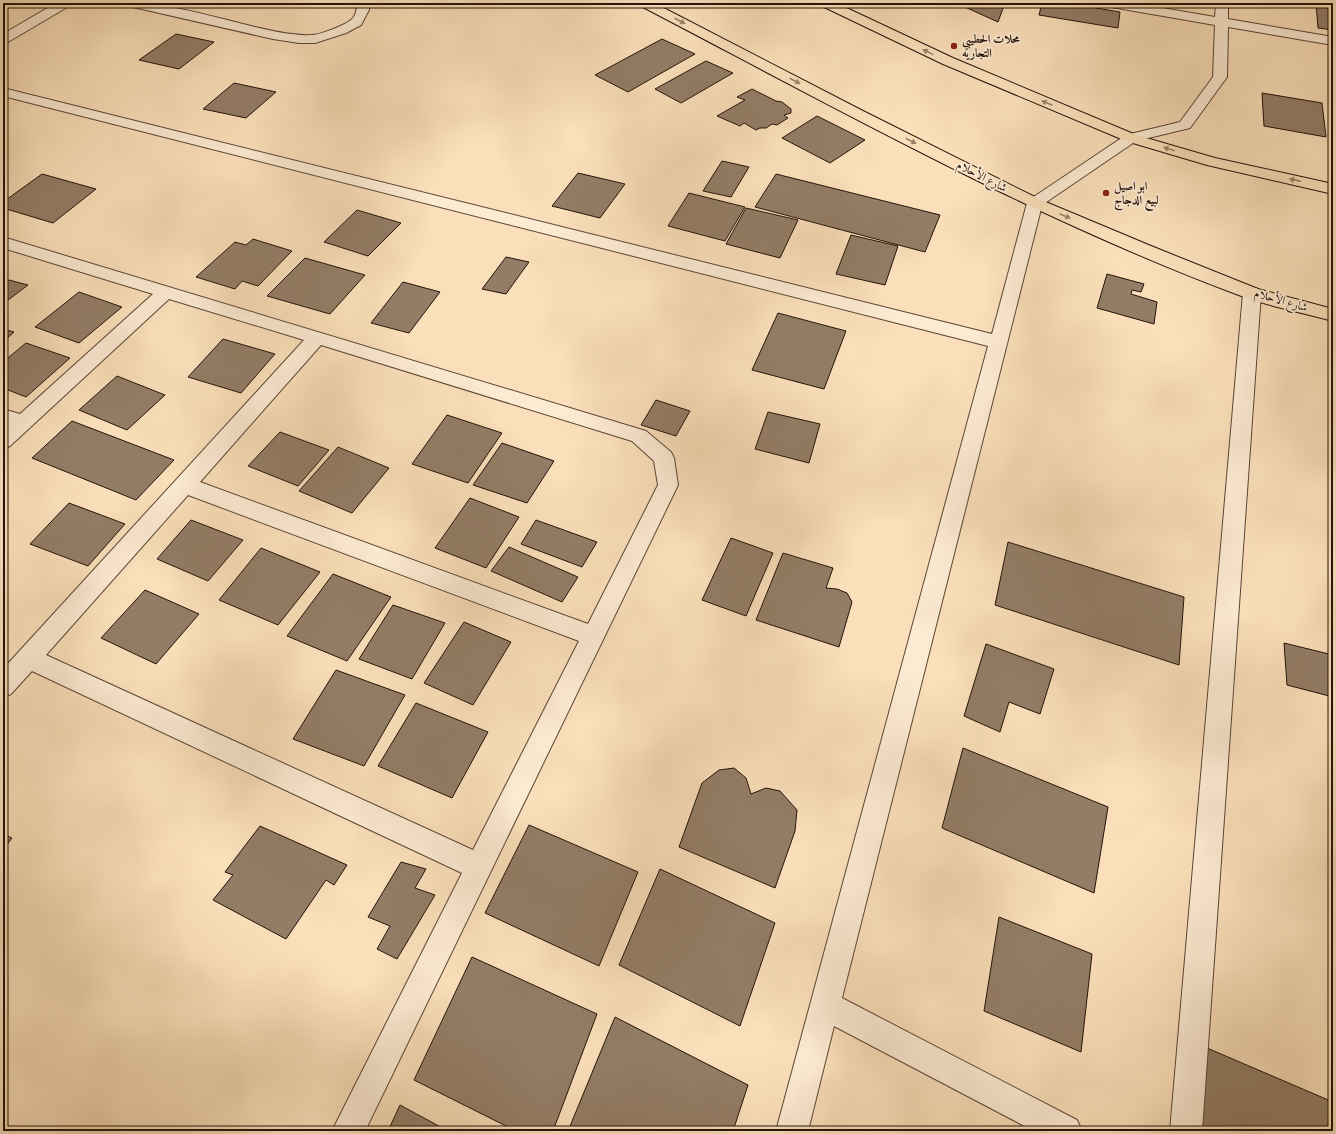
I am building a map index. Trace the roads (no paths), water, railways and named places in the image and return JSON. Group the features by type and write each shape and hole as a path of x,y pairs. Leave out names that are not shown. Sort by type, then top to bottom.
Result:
{"main road":[{"name":"شارع الأحلام","path":"645,3 858,114 1035,203 1145,250 1252,293 1333,315"},
{"path":"826,3 948,61 1131,138 1212,162 1333,189"}],"street":[{"path":"3,39 65,3"},
{"path":"133,3 273,35 299,39 314,39 341,30 357,22 363,10 363,3"},
{"path":"1111,3 1127,4 1333,41"},
{"path":"792,1131 1035,203 1131,138 1185,125 1220,78 1222,3"},
{"path":"3,92 999,342"},
{"path":"3,242 639,436 664,458 668,485 348,1131"},
{"path":"3,442 166,292"},
{"path":"1186,1131 1252,293"},
{"path":"3,686 318,338"},
{"path":"3,416 23,423"},
{"path":"185,485 593,636"},
{"path":"28,658 479,867"},
{"path":"825,1006 1066,1131"}],"place":[{"name":"محلات الحطيبي التجاريه","path":"954,46"},
{"name":"ابو اصيل لبيع الدجاج","path":"1106,193"}]}
